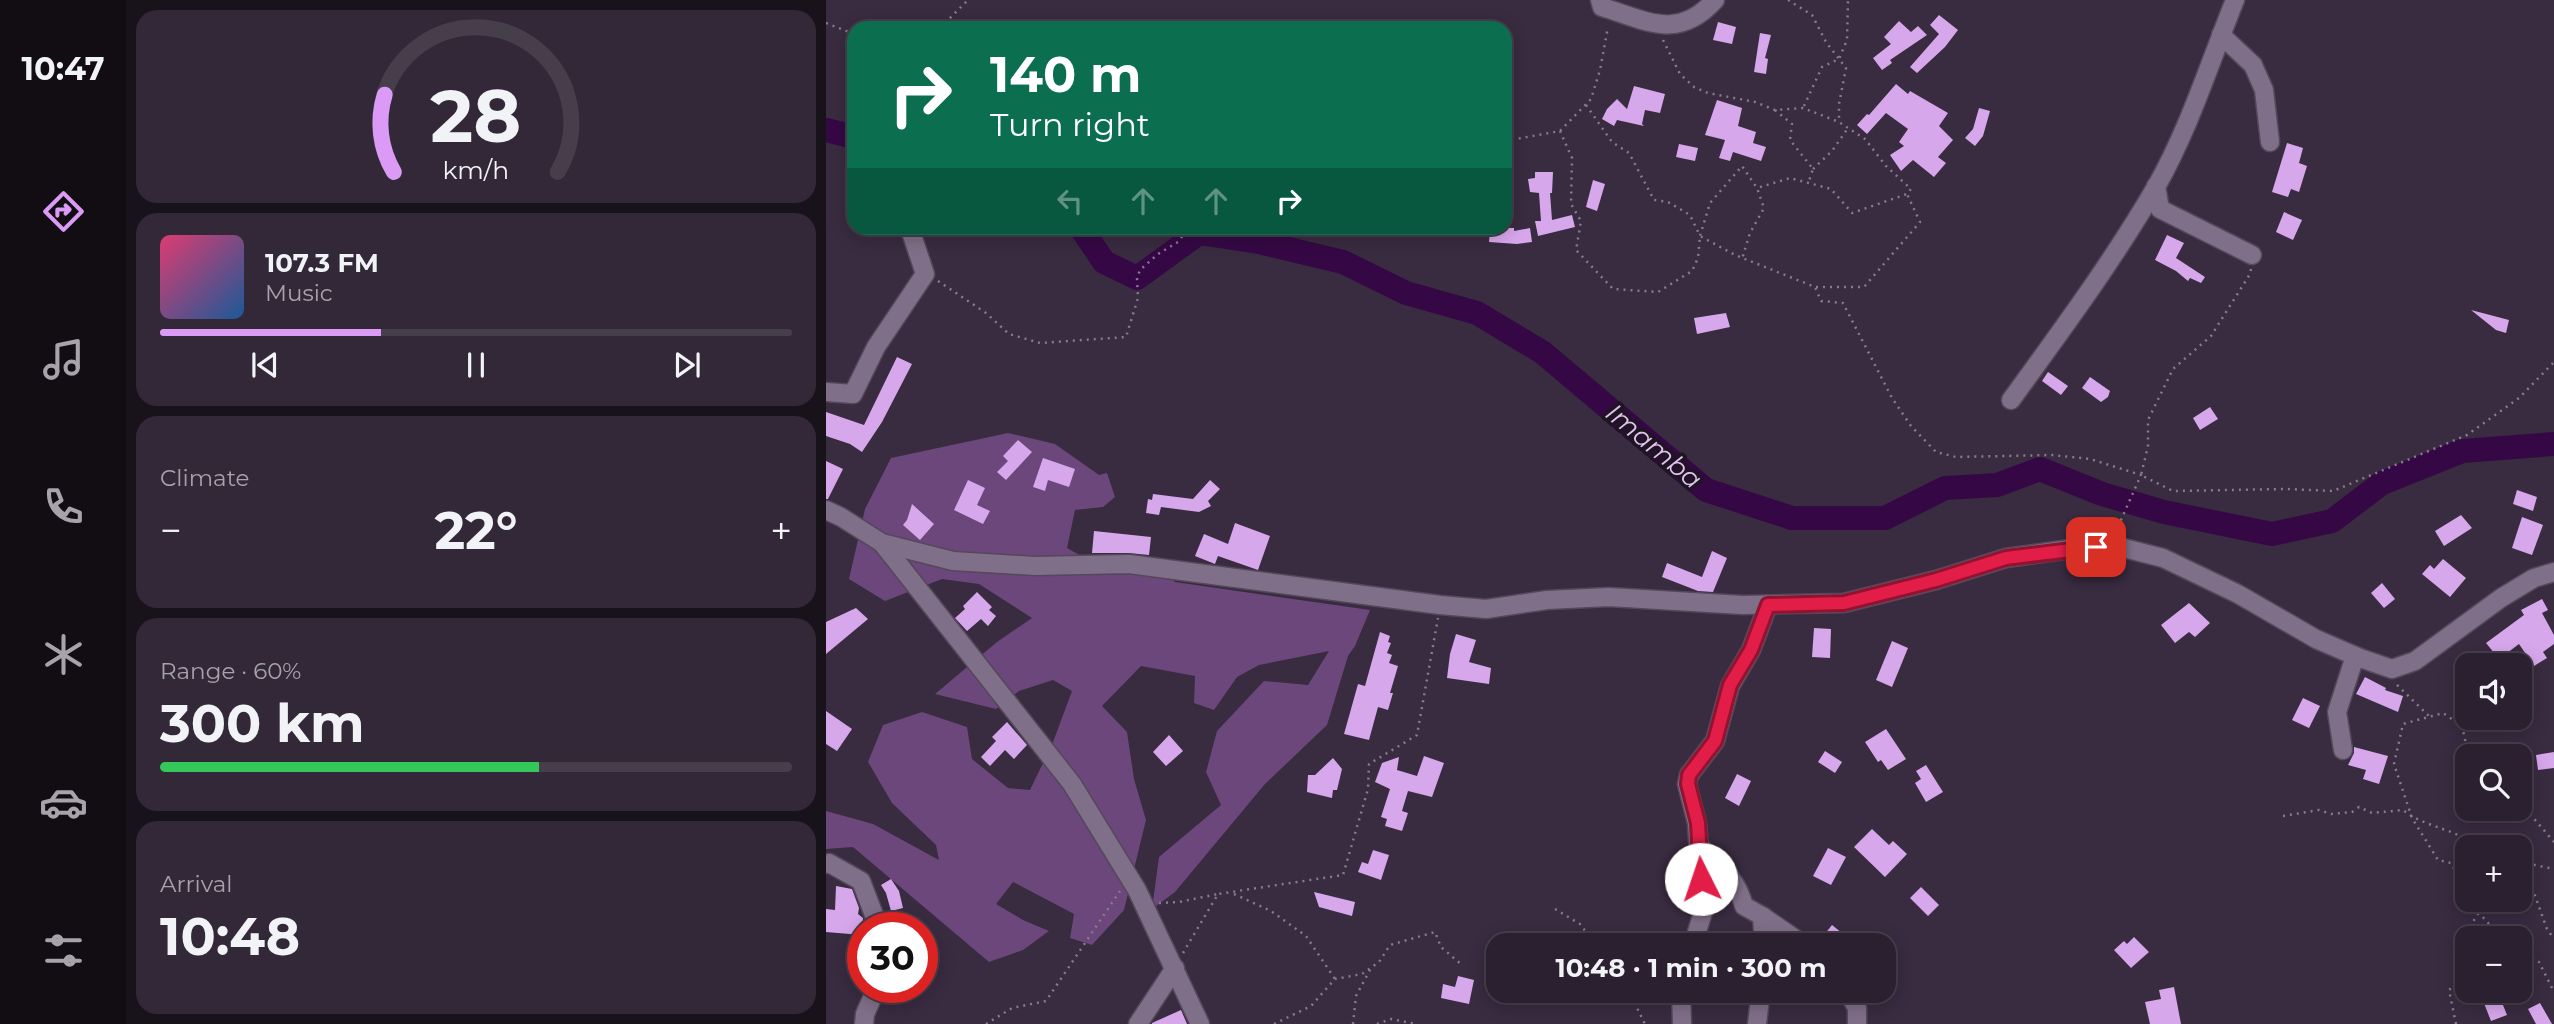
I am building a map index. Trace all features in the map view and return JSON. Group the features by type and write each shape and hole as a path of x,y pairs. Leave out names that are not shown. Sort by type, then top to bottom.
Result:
{"street":[{"path":"1604,5 1656,25 1686,23 1702,15 1715,0"},
{"path":"2011,400 2069,320 2156,186 2186,122 2235,0"},
{"path":"2221,35 2253,65 2264,90 2270,142"},
{"path":"2156,186 2160,209 2252,255"},
{"path":"826,392 853,394 876,346 925,274 912,235"},
{"path":"826,510 882,543 953,561 1035,566 1129,565 1486,609 1547,600 1609,597 1729,605 1844,603 1936,580 2006,558 2077,548 2116,546 2163,558 2238,594 2316,639 2392,669 2415,661 2501,598 2534,578 2554,572"},
{"path":"882,543 1072,784 1144,903 1200,1024"},
{"path":"1697,933 1703,912 1698,823 1688,784 1689,775 1715,741 1730,685 1751,650 1768,605"},
{"path":"2343,750 2337,712 2355,656"},
{"path":"1699,846 1734,882 1744,906 1787,933"},
{"path":"826,864 829,863 861,881 873,912"},
{"path":"1762,916 1763,933"},
{"path":"1138,1024 1175,968"},
{"path":"864,1024 870,1003"},
{"path":"1681,1003 1682,1024"},
{"path":"1757,1024 1759,1003"},
{"path":"1855,1003 1857,1024"}],"path":[{"path":"947,21 968,0"},
{"path":"1788,0 1812,15 1826,42 1846,68 1839,104 1839,122"},
{"path":"1803,108 1822,67 1839,59 1847,40 1848,0"},
{"path":"1512,140 1560,131 1591,99 1600,70 1604,5"},
{"path":"826,23 847,31"},
{"path":"1656,25 1681,74 1694,87 1708,93 1755,102 1775,110 1793,124 1790,141 1812,169"},
{"path":"1586,105 1612,142 1629,153 1654,200 1668,202 1690,215 1700,236 1742,258 1815,287 1864,286 1920,222 1907,194"},
{"path":"1757,188 1790,178 1831,189 1852,213 1907,194 1911,189 1886,166 1865,139 1839,122 1803,108 1775,110"},
{"path":"1808,184 1812,169 1832,151 1848,128"},
{"path":"1560,131 1572,158 1572,204 1580,221 1576,250 1613,289 1658,292 1692,271 1698,258 1700,236 1710,203 1742,166 1757,188 1764,208 1750,233 1742,258"},
{"path":"925,274 977,306 1009,334 1040,343 1126,337 1138,298 1137,278 1140,270 1158,254 1178,242 1183,235"},
{"path":"2116,530 2141,475 2148,446 2148,419 2173,369 2211,336 2250,274 2252,255"},
{"path":"1815,287 1821,301 1843,303 1892,398 1910,426 1936,452 1956,457 2065,456 2090,459 2141,475 2173,491 2333,491 2467,435 2519,398 2554,362"},
{"path":"1144,903 1179,902 1343,875 1368,789 1369,764 1417,735 1440,605"},
{"path":"2392,669 2392,678 2430,717"},
{"path":"2455,870 2451,863 2438,860 2412,818 2394,764 2403,724 2443,713 2462,726 2466,744"},
{"path":"2283,816 2319,810 2331,814 2352,812 2359,807 2372,813 2403,810 2412,818 2457,835"},
{"path":"2532,816 2554,842"},
{"path":"2532,865 2554,869"},
{"path":"986,1024 1012,1007 1046,1001 1129,877"},
{"path":"2532,889 2547,929 2554,939"},
{"path":"1231,893 1271,911 1306,936 1335,979"},
{"path":"1175,968 1218,894"},
{"path":"1555,909 1580,924 1587,933"},
{"path":"2456,1024 2449,990 2459,982 2457,968 2460,943 2479,914 2490,926"},
{"path":"1274,1024 1311,1006 1335,979 1362,974 1379,962 1390,945 1435,932 1441,947 1462,965"},
{"path":"2532,958 2539,962 2554,992"},
{"path":"1353,1024 1356,996 1373,966"},
{"path":"1634,1003 1645,1024"},
{"path":"1377,1024 1391,1018 1416,1024"}],"shaded area":[{"path":"1008,433 1055,444 1099,475 1107,473 1115,497 1103,507 1075,510 1067,548 1085,558 1160,567 1175,582 1370,610 1348,656 1327,725 1265,784 1175,892 1152,909 1159,857 1221,805 1206,772 1217,731 1264,681 1308,685 1329,651 1259,665 1237,677 1214,710 1194,703 1195,676 1141,666 1102,706 1127,732 1134,779 1146,820 1124,910 1092,945 1070,938 1074,914 1013,882 996,904 1049,931 1023,950 989,962 938,919 938,912 930,912 853,847 826,849 826,811 873,824 939,860 936,845 892,803 868,762 883,725 922,712 967,727 972,759 1008,788 1030,790 1053,742 1072,691 1053,680 1019,691 996,709 935,694 997,642 1032,618 979,584 942,579 885,601 849,579 865,509 891,458"}],"building":[{"path":"1939,15 1958,30 1945,47 1917,73 1910,67 1939,34 1930,25"},
{"path":"1899,21 1911,32 1918,26 1927,35 1890,60 1892,63 1882,70 1873,58 1891,44 1884,37"},
{"path":"1718,22 1736,27 1732,44 1713,40"},
{"path":"1760,33 1771,35 1765,58 1768,59 1766,74 1754,72"},
{"path":"1896,84 1908,94 1910,91 1948,113 1939,126 1953,140 1938,157 1946,163 1934,177 1913,160 1901,171 1890,155 1904,146 1899,142 1908,129 1886,113 1867,134 1857,125"},
{"path":"1634,86 1665,94 1660,113 1645,110 1642,124 1644,126 1617,120 1614,126 1602,119 1617,99 1627,109"},
{"path":"1717,100 1742,108 1738,126 1756,132 1753,143 1766,147 1761,161 1733,152 1730,161 1719,158 1725,140 1705,135"},
{"path":"1979,108 1990,111 1983,136 1975,146 1965,138 1973,129"},
{"path":"2287,143 2303,148 2299,163 2307,166 2299,192 2291,189 2288,197 2272,192"},
{"path":"1679,144 1698,148 1695,161 1676,157"},
{"path":"1535,172 1553,172 1550,193 1552,220 1572,215 1575,227 1538,236 1535,221 1541,221 1539,193 1530,192 1528,179 1535,178"},
{"path":"1593,180 1605,184 1597,211 1586,207"},
{"path":"2284,212 2302,220 2293,240 2276,232"},
{"path":"1512,228 1514,231 1530,228 1532,242 1489,242 1490,235 1512,235"},
{"path":"2167,235 2184,243 2176,258 2205,277 2201,283 2190,278 2188,281 2155,260"},
{"path":"2471,310 2509,320 2506,333 2496,330"},
{"path":"1726,313 1730,327 1697,334 1694,318"},
{"path":"897,357 912,364 882,422 862,452 850,444 826,436 826,412 864,425"},
{"path":"2048,372 2068,386 2061,395 2042,381"},
{"path":"2090,377 2110,391 2108,397 2101,402 2082,388"},
{"path":"2210,407 2218,419 2200,430 2193,418"},
{"path":"1018,440 1032,452 1006,480 997,472 1008,461 1003,456"},
{"path":"1043,458 1075,469 1069,487 1048,480 1045,491 1033,487"},
{"path":"826,461 843,469 828,499 826,499"},
{"path":"968,480 985,488 977,505 990,511 983,524 954,510"},
{"path":"1210,480 1220,489 1208,501 1211,506 1199,512 1161,507 1159,515 1146,513 1148,499 1152,500 1153,494 1193,499"},
{"path":"2517,490 2537,497 2533,511 2513,504"},
{"path":"912,504 934,524 920,540 903,525"},
{"path":"2461,515 2472,528 2444,546 2435,531"},
{"path":"2522,517 2543,525 2532,555 2512,548"},
{"path":"1235,523 1270,536 1258,570 1218,556 1215,564 1195,556 1204,534 1228,544"},
{"path":"1094,531 1151,537 1149,555 1092,553"},
{"path":"1712,551 1727,558 1713,592 1698,591 1662,577 1667,563 1702,577"},
{"path":"2443,559 2466,578 2450,597 2422,574 2430,565 2434,569"},
{"path":"2382,583 2395,599 2384,608 2371,593"},
{"path":"977,592 992,607 989,610 996,616 988,626 981,619 967,631 955,618"},
{"path":"2542,599 2548,610 2542,613 2554,635 2554,644 2543,652 2547,658 2534,666 2532,653 2525,653 2519,644 2507,653 2494,653 2486,643 2524,615 2521,610"},
{"path":"2189,603 2210,623 2195,637 2189,632 2175,643 2161,625"},
{"path":"856,608 868,619 826,654 826,622"},
{"path":"1814,628 1831,629 1830,658 1812,657"},
{"path":"1380,632 1390,636 1388,642 1391,643 1387,653 1392,655 1389,663 1398,666 1388,710 1378,707 1369,740 1344,734 1358,684 1365,686"},
{"path":"1456,634 1476,640 1469,662 1491,668 1489,684 1447,678"},
{"path":"1892,641 1908,648 1892,687 1876,680"},
{"path":"2365,677 2386,688 2385,690 2403,696 2398,712 2356,694"},
{"path":"2303,698 2320,706 2309,728 2292,720"},
{"path":"826,711 852,729 837,751 826,744"},
{"path":"1007,722 1027,745 1014,759 1005,750 990,766 981,757 996,741 992,737"},
{"path":"1886,729 1906,759 1888,770 1881,760 1878,762 1865,742"},
{"path":"1169,735 1183,751 1166,766 1153,752"},
{"path":"2354,747 2388,756 2379,784 2363,779 2366,770 2348,765"},
{"path":"1825,751 1842,762 1835,773 1818,762"},
{"path":"2554,752 2554,768 2538,770 2536,755"},
{"path":"1424,756 1444,763 1432,797 1408,791 1402,811 1408,813 1402,831 1385,826 1387,819 1381,817 1390,789 1375,782 1382,763 1399,757 1397,770 1417,776"},
{"path":"1333,758 1342,769 1337,790 1333,790 1332,798 1307,792 1308,775 1315,775"},
{"path":"1926,765 1943,792 1926,802 1915,783 1921,779 1916,771"},
{"path":"1737,774 1751,781 1739,806 1725,798"},
{"path":"1872,829 1889,845 1893,841 1907,854 1885,877 1854,847"},
{"path":"1828,848 1846,857 1831,885 1813,876"},
{"path":"1373,850 1389,855 1381,880 1358,872 1362,862 1368,864"},
{"path":"891,879 899,891 903,908 891,911 881,885"},
{"path":"836,886 852,889 859,908 858,912 847,912 847,934 826,932 826,909 835,910"},
{"path":"1921,887 1939,905 1928,916 1910,898"},
{"path":"1314,892 1355,902 1352,916 1319,907"},
{"path":"1832,925 1842,933 1826,933"},
{"path":"2134,937 2149,952 2131,968 2114,950"},
{"path":"1458,976 1474,980 1469,1004 1441,998 1443,984 1455,987"},
{"path":"2174,987 2181,1024 2150,1024 2145,1002 2161,999 2159,990"},
{"path":"2484,1003 2502,1003 2507,1015 2491,1021"},
{"path":"2540,1003 2552,1024 2536,1024 2528,1009"},
{"path":"1181,1010 1187,1024 1152,1024 1152,1023"}],"waterway":[{"name":"Imamba","path":"826,130 847,135"},
{"name":"Imamba","path":"1086,235 1104,262 1137,278 1196,235"},
{"name":"Imamba","path":"1212,235 1259,242 1343,262 1406,293 1477,313 1542,352 1706,490 1792,518 1885,518 1945,488 1997,485 2040,469 2102,494 2164,512 2272,534 2332,521 2382,483 2462,451 2554,444"}],"route":[{"path":"1701,879 1698,823 1688,784 1689,775 1715,741 1730,685 1751,650 1768,605 1844,603 1936,580 2006,558 2096,547"}]}
